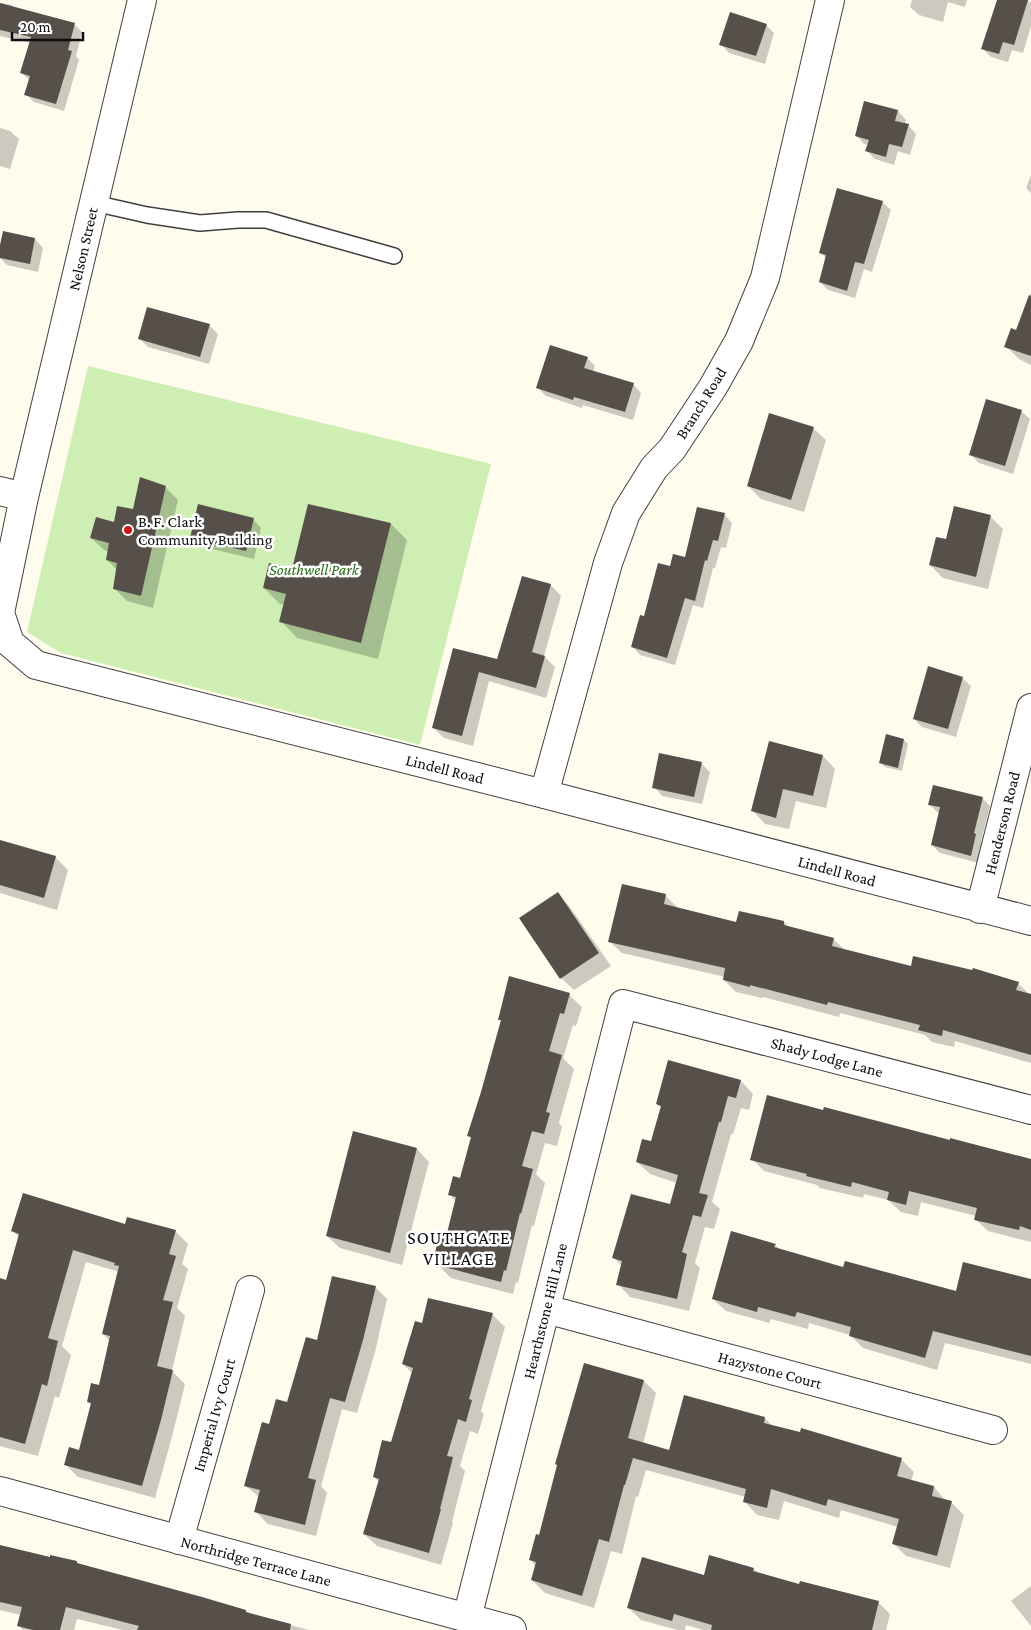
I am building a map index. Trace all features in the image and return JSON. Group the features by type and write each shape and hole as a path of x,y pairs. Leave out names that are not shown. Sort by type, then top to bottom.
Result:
{"street":[{"name":"Nelson Street","path":"12,494 94,203 142,0"},
{"name":"Branch Road","path":"544,794 608,563 626,513 654,468 672,449 713,387 739,341 765,278 830,0"},
{"name":"Lindell Road","path":"12,494 0,613 10,643 36,665 544,794 1031,921"},
{"name":"Henderson Road","path":"980,909 1031,708"},
{"name":"Shady Lodge Lane","path":"624,1004 1031,1110"},
{"name":"Hearthstone Hill Lane","path":"467,1618 624,1004"},
{"name":"Imperial Ivy Court","path":"179,1540 250,1290"},
{"name":"Hazystone Court","path":"546,1310 993,1430"},
{"name":"Northridge Terrace Lane","path":"0,1491 512,1630"}],"lane":[{"path":"94,203 147,215 200,223 266,220 394,256"}],"green space":[{"name":"Southwell Park","path":"88,366 491,464 420,745 61,653 27,632"}],"building":[{"path":"997,0 1028,0 1014,45 1003,42 999,54 981,49"},
{"path":"0,3 75,23 68,50 72,51 56,104 24,95 30,76 20,73 31,37 0,30"},
{"path":"730,12 767,24 756,56 719,45"},
{"path":"864,101 898,110 895,121 909,124 902,147 889,144 886,157 865,151 869,140 855,136"},
{"path":"837,188 883,201 864,264 855,262 847,291 819,282 826,255 819,253"},
{"path":"3,231 35,238 30,264 0,258"},
{"path":"1029,295 1031,296 1031,356 1004,347 1011,328 1016,330"},
{"path":"147,307 210,324 200,357 138,339"},
{"path":"550,345 588,357 584,368 634,383 625,412 574,397 573,400 536,388"},
{"path":"986,399 1022,410 1005,466 969,455"},
{"path":"769,413 814,427 791,500 747,486"},
{"name":"B. F. Clark Community Building","path":"140,477 166,486 141,596 113,589 117,563 106,560 109,543 90,538 96,517 114,522 117,506 133,509"},
{"path":"198,504 254,518 246,551 190,538"},
{"path":"308,504 391,523 361,643 279,622 286,594 263,588 269,563 292,569"},
{"path":"954,506 991,515 976,577 929,565 936,537 946,539"},
{"path":"697,507 725,513 718,541 713,540 707,561 705,560 695,601 685,598 667,658 631,647 640,615 644,616 658,563 670,566 673,554 685,557"},
{"path":"522,576 551,584 532,652 545,656 536,688 479,672 462,736 432,728 453,648 497,659"},
{"path":"928,666 963,677 948,729 913,719"},
{"path":"886,734 904,739 898,768 879,763"},
{"path":"769,741 823,755 813,796 783,789 776,818 751,811"},
{"path":"659,753 702,762 694,797 652,788"},
{"path":"933,785 983,797 974,833 976,834 971,856 931,845 940,807 928,805"},
{"path":"0,840 56,856 44,898 0,885"},
{"path":"622,884 666,894 664,904 736,922 739,911 784,921 784,925 834,938 832,946 911,966 913,956 972,970 973,968 1019,982 1016,990 1031,994 1031,1055 943,1030 942,1036 918,1030 920,1025 828,1002 827,1005 723,980 725,968 608,942"},
{"path":"558,892 599,953 560,979 519,918"},
{"path":"509,976 570,993 564,1014 560,1013 549,1051 562,1055 546,1112 550,1113 544,1134 532,1131 522,1166 533,1169 506,1271 504,1270 501,1282 437,1265 439,1255 435,1253 439,1235 446,1237 456,1197 448,1195 453,1176 460,1178 471,1137 467,1136 501,1020 498,1020"},
{"path":"668,1060 741,1080 736,1098 728,1096 721,1122 719,1122 699,1193 708,1195 701,1217 693,1215 682,1252 687,1254 677,1299 616,1285 622,1261 612,1258 631,1194 670,1204 678,1175 636,1162 642,1139 651,1141 661,1106 656,1104"},
{"path":"767,1095 823,1110 824,1107 1031,1159 1031,1230 1020,1226 1019,1230 974,1220 977,1208 909,1191 906,1205 887,1200 889,1192 852,1182 851,1187 750,1160"},
{"path":"353,1131 417,1148 390,1253 326,1236"},
{"path":"23,1193 125,1224 127,1217 176,1230 169,1254 176,1256 163,1300 173,1302 157,1366 173,1370 142,1486 64,1465 69,1447 79,1450 91,1403 87,1402 91,1383 99,1385 110,1336 102,1334 119,1266 114,1265 115,1263 73,1250 48,1338 58,1341 47,1386 42,1384 25,1444 0,1437 0,1278 6,1280 19,1234 11,1231"},
{"path":"731,1231 776,1244 774,1247 843,1267 845,1261 956,1291 963,1262 1031,1279 1031,1356 933,1331 925,1358 849,1336 851,1327 797,1312 795,1317 758,1307 757,1312 712,1299"},
{"path":"332,1276 376,1286 345,1402 330,1398 308,1478 316,1480 305,1525 254,1512 260,1490 244,1486 262,1422 269,1424 276,1399 287,1402 306,1337 317,1340"},
{"path":"428,1298 493,1313 469,1399 472,1400 466,1422 458,1419 447,1456 453,1457 429,1553 363,1534 379,1479 373,1477 382,1440 391,1442 413,1368 402,1364 415,1321 422,1323"},
{"path":"584,1363 644,1380 628,1438 669,1450 684,1395 765,1417 764,1423 800,1432 801,1428 902,1458 897,1476 934,1486 932,1496 952,1501 937,1556 892,1544 899,1519 828,1499 826,1506 771,1489 767,1508 743,1502 746,1489 633,1458 609,1542 599,1539 582,1596 531,1580 536,1562 529,1560 536,1534 539,1535 557,1465 555,1464"},
{"path":"0,1545 50,1557 50,1555 77,1561 77,1563 202,1597 246,1610 246,1612 291,1624 290,1630 137,1630 139,1626 66,1607 60,1630 33,1630 17,1626 22,1607 0,1602"},
{"path":"709,1555 754,1568 753,1571 799,1584 800,1581 879,1601 872,1630 711,1630 712,1625 674,1614 672,1621 627,1608 642,1557 704,1575"}],"place":[{"name":"B. F. Clark Community Building","path":"128,530"}],"district":[{"name":"SOUTHGATE VILLAGE","path":"459,1248"}]}
